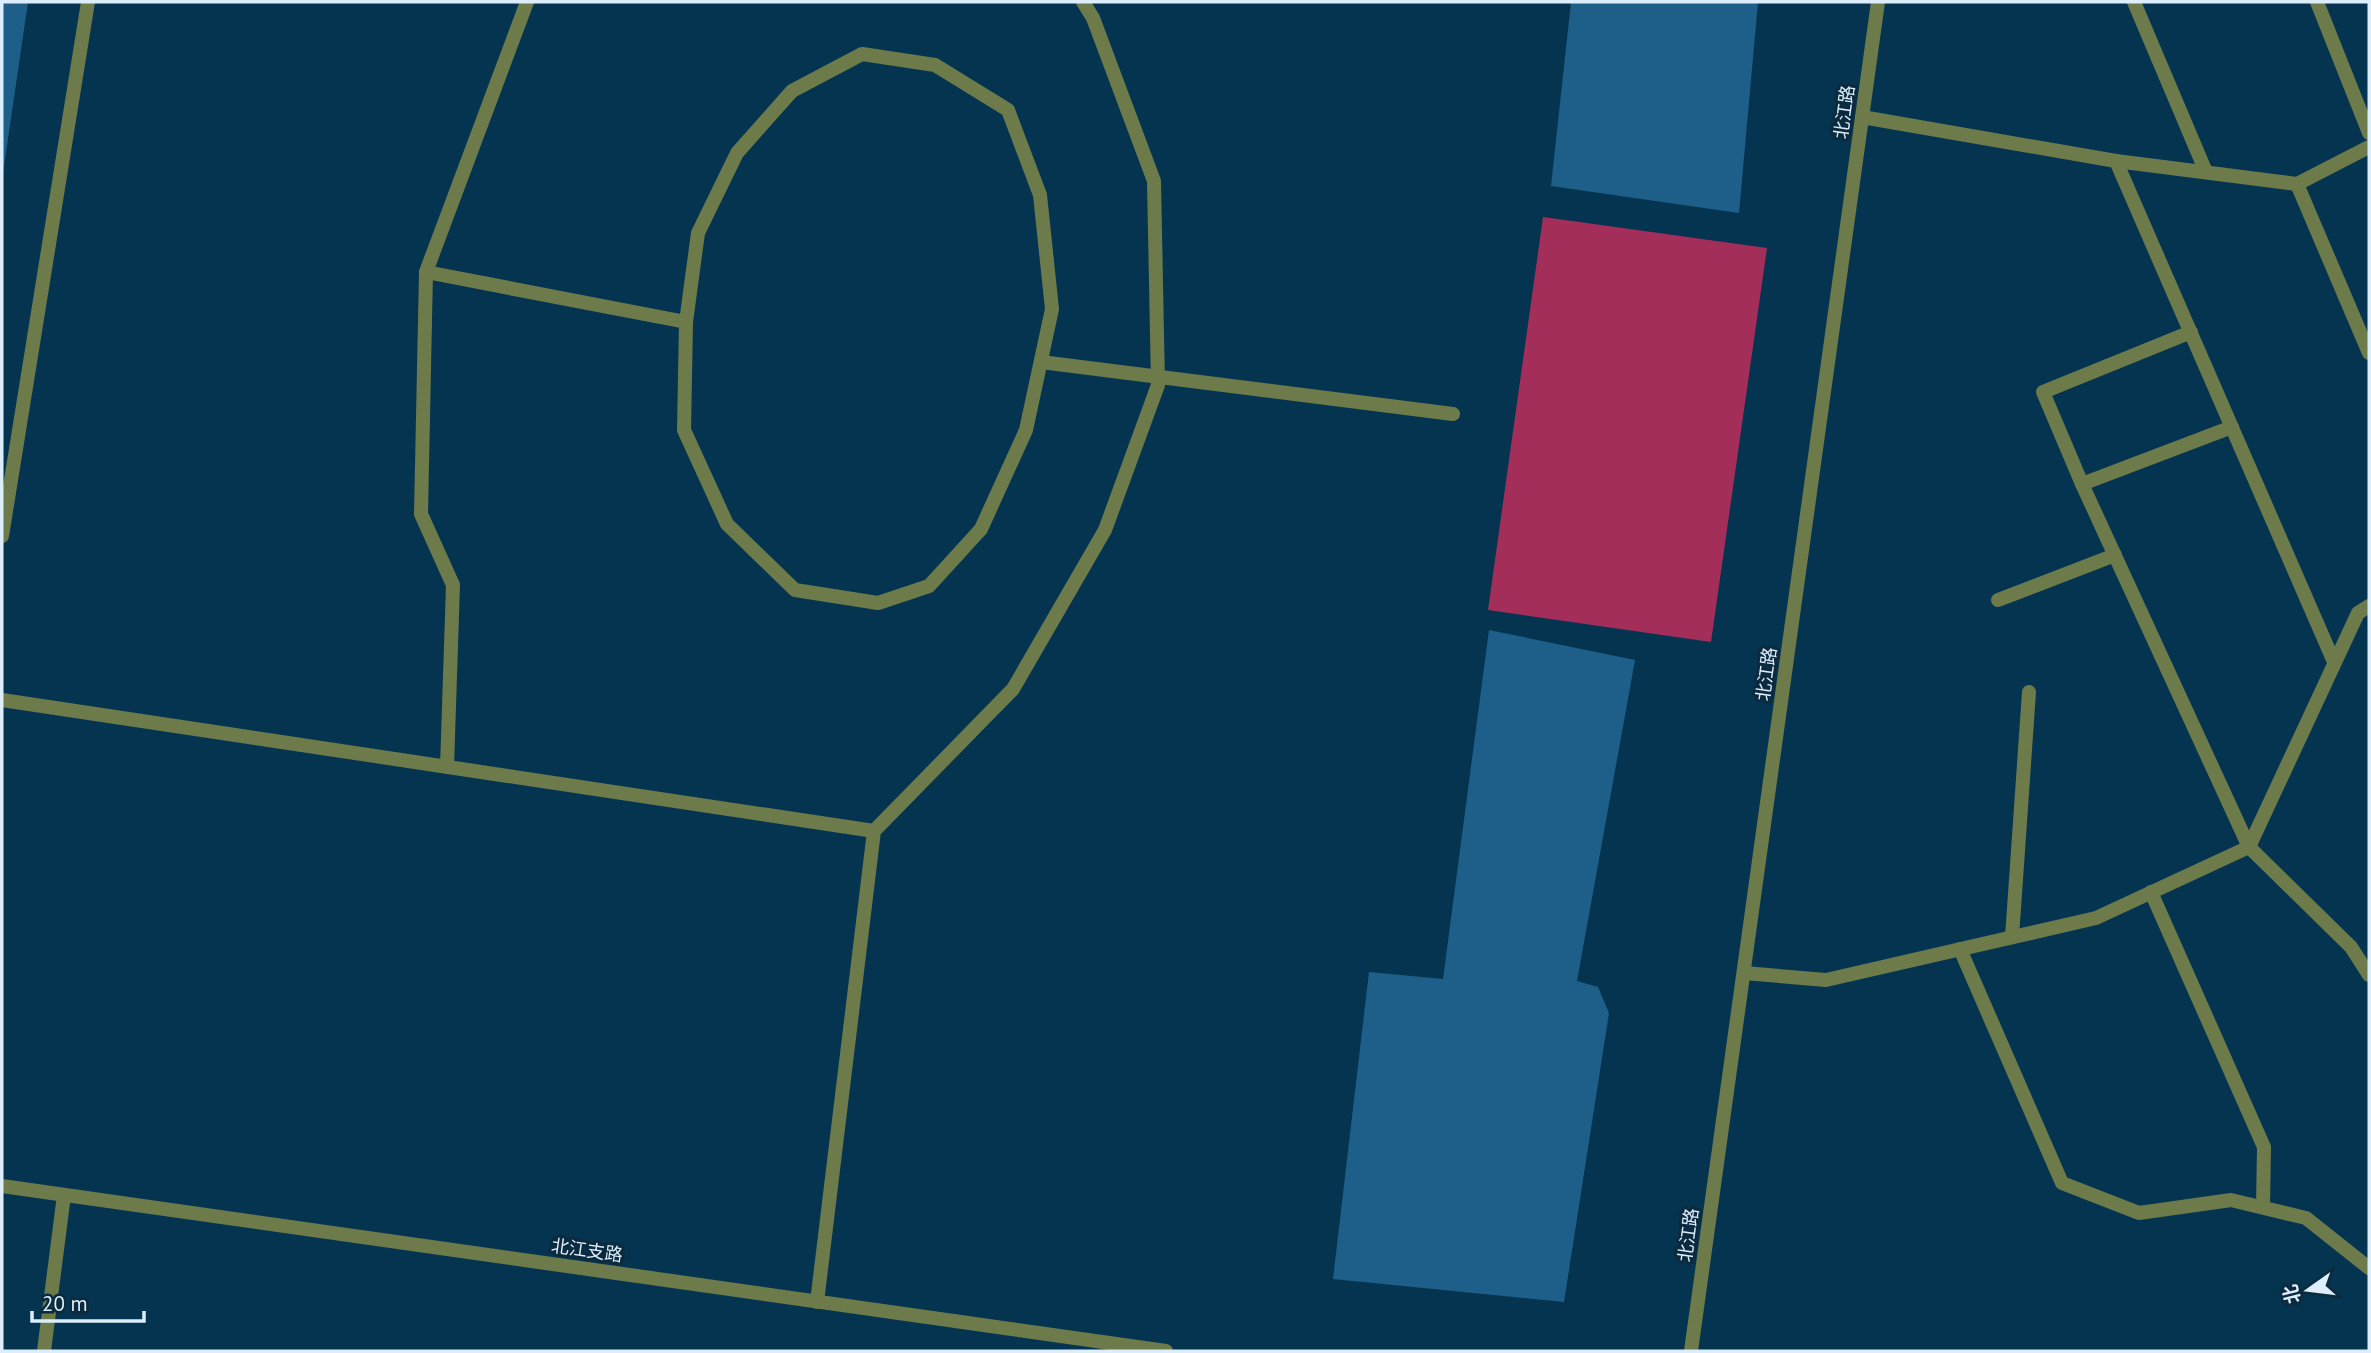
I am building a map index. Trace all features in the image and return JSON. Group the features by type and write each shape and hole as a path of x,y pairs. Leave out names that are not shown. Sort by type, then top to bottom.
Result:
{"street":[{"path":"2,531 88,2"},
{"path":"447,767 453,585 421,514 426,272 527,2"},
{"path":"817,1302 874,831 1013,690 1105,530 1158,385 1154,181 1093,19 1083,2"},
{"name":"北江路","path":"1691,1351 1878,2"},
{"path":"2134,2 2206,172"},
{"path":"2317,2 2369,133"},
{"path":"862,54 935,65 1008,110 1040,195 1052,309 1027,430 981,529 929,586 878,603 795,590 727,524 684,430 686,322 698,233 737,153 792,91 862,54"},
{"path":"1862,117 2116,161 2297,184 2369,148"},
{"path":"2116,161 2334,662"},
{"path":"2297,184 2369,353"},
{"path":"426,272 686,322"},
{"path":"2191,332 2043,392 2082,484 2249,847 2351,947 2369,975"},
{"path":"1041,362 1453,414"},
{"path":"2082,484 2232,427"},
{"path":"1998,600 2115,555"},
{"path":"1744,973 1826,980 2095,918 2249,847 2358,613 2369,606"},
{"path":"2012,937 2029,692"},
{"path":"2,699 874,831"},
{"path":"2151,892 2264,1147 2263,1208"},
{"path":"1960,949 2062,1183 2139,1213 2231,1200 2306,1218 2369,1268"},
{"name":"北江支路","path":"2,1186 1166,1351"},
{"path":"44,1351 64,1195"}],"shaded area":[{"path":"1543,217 1767,248 1711,642 1488,610"}],"building":[{"path":"2,2 28,2 3,173 2,173"},
{"path":"1571,2 1758,2 1739,213 1551,186"},
{"path":"1489,630 1635,660 1577,981 1598,987 1609,1013 1564,1302 1333,1279 1369,972 1443,979"}]}
